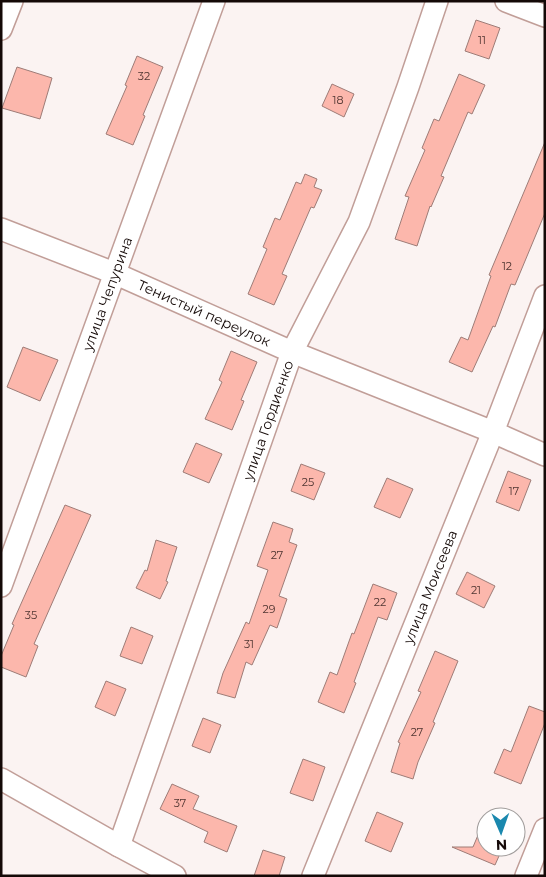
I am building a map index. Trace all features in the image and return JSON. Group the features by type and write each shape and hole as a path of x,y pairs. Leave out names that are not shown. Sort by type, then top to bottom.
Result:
{"street":[{"path":"1,29 12,1"},
{"name":"улица Чепурина","path":"1,586 214,1"},
{"name":"улица Гордиенко","path":"119,846 292,352 359,222 408,88 437,1"},
{"path":"506,1 545,16"},
{"name":"Тенистый переулок","path":"1,229 114,273 292,352 493,432 545,456"},
{"name":"улица Моисеева","path":"313,876 493,432 545,296"},
{"path":"1,779 175,876"},
{"path":"526,876 545,829"}],"building":[{"path":"476,20 500,28 489,59 465,51"},
{"path":"137,56 163,67 133,145 106,134 127,86 125,85"},
{"path":"17,67 52,78 40,119 2,108"},
{"path":"459,74 485,85 472,114 468,112 441,176 444,177 430,206 417,246 395,239 409,197 405,196 425,150 422,148 434,119 439,121"},
{"path":"332,84 354,94 344,117 322,106"},
{"path":"545,142 545,213 515,285 511,284 495,327 493,326 472,372 449,362 461,337 468,340 491,276 489,275"},
{"path":"305,174 317,179 314,187 322,190 314,208 311,207 282,274 287,276 274,305 248,294 267,249 263,247 275,218 280,220 296,182 301,184"},
{"path":"23,347 58,360 40,401 7,387"},
{"path":"231,351 257,362 241,400 244,401 232,430 205,419 222,382 219,380"},
{"path":"196,443 222,454 209,483 183,472"},
{"path":"301,464 325,473 314,500 291,491"},
{"path":"508,471 531,480 519,511 496,502"},
{"path":"387,478 413,489 400,518 374,507"},
{"path":"65,505 91,515 34,644 38,646 26,677 1,667 1,656 14,625 12,624"},
{"path":"273,522 293,529 289,542 297,545 279,596 287,599 277,628 270,625 252,665 246,662 235,698 217,693 223,673 246,622 249,624 268,570 257,566"},
{"path":"156,540 177,547 166,581 168,582 160,599 136,588 145,570 147,571"},
{"path":"467,572 495,586 484,608 456,594"},
{"path":"373,584 397,593 387,620 378,617 344,713 318,702 330,672 337,675 352,633 354,634"},
{"path":"131,627 153,636 142,664 120,656"},
{"path":"435,651 458,661 433,722 435,723 418,762 413,779 391,772 400,743 398,742 421,692 418,691"},
{"path":"106,681 126,689 115,716 95,707"},
{"path":"529,706 545,712 545,723 521,784 494,773 504,749 511,752"},
{"path":"203,718 221,725 210,753 192,746"},
{"path":"303,759 325,767 313,801 290,793"},
{"path":"172,784 199,796 193,809 237,826 227,852 204,842 208,832 160,809"},
{"path":"377,812 403,823 391,852 365,841"},
{"path":"476,840 476,857 499,857 495,865 452,847 473,847"},
{"path":"263,850 285,857 279,876 254,876"}]}
